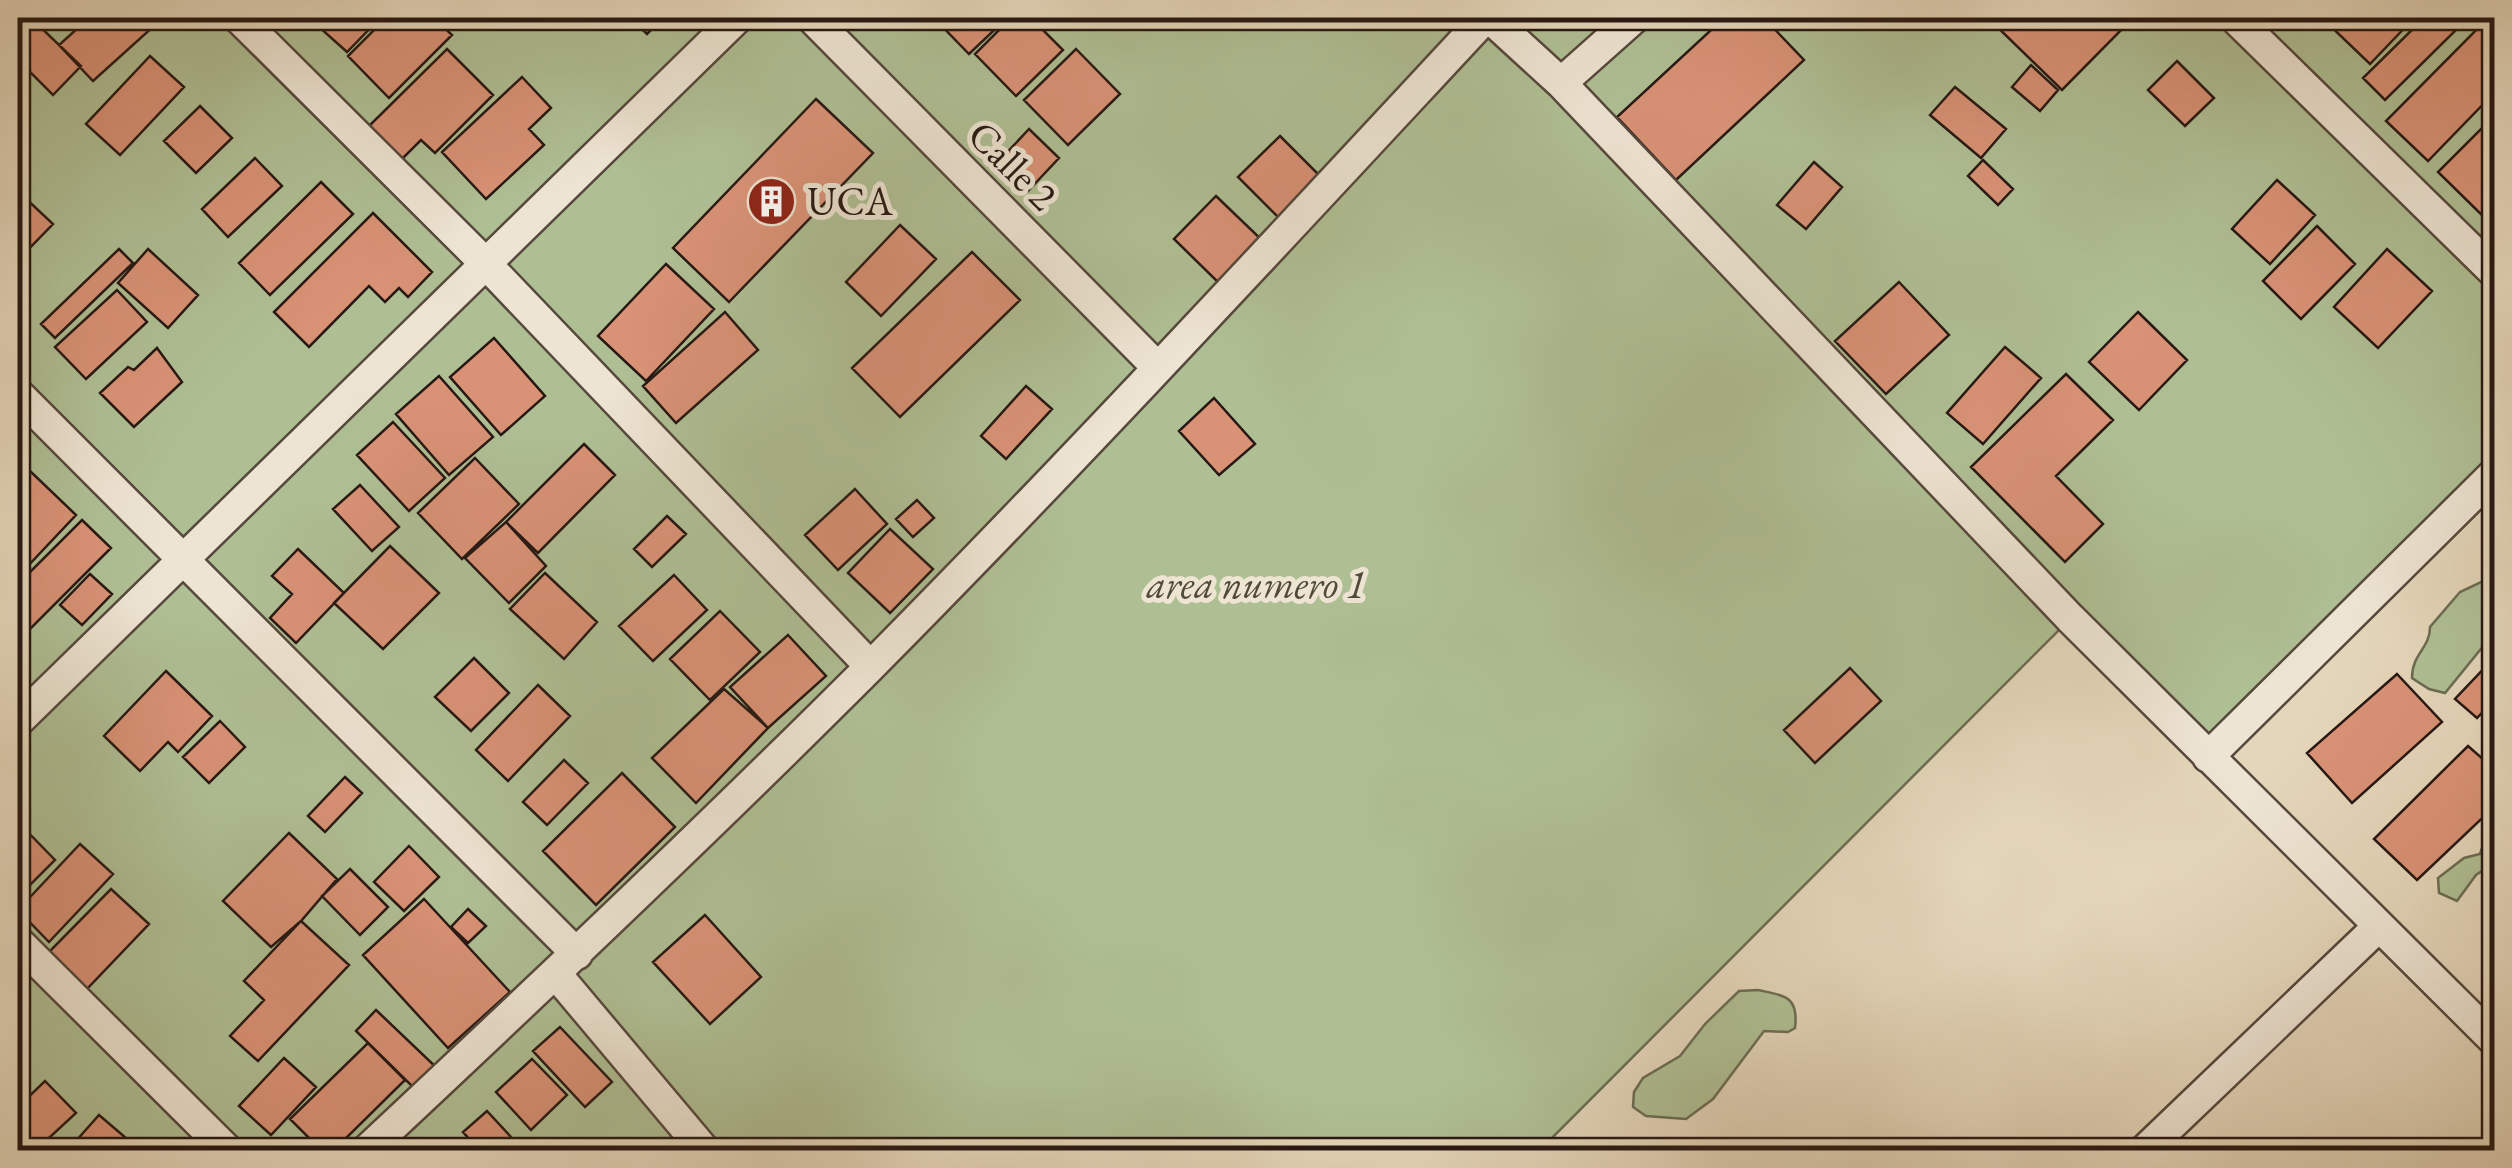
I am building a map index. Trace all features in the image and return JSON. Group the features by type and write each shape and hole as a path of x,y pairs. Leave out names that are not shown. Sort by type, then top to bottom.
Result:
{"street":[{"path":"239,18 486,264 870,666"},
{"path":"18,721 737,18"},
{"name":"Calle 2","path":"812,18 1158,368"},
{"path":"367,1150 566,964 870,666 1488,18 1561,84 2070,618 2494,1040"},
{"path":"1561,84 1634,18"},
{"path":"2235,18 2494,272"},
{"path":"18,394 183,559 566,964 704,1150"},
{"path":"2208,757 2494,474"},
{"path":"2146,1150 2380,926"},
{"path":"18,942 228,1150"}],"green space":[{"name":"area numero 1","path":"18,18 2494,18 2494,474 2208,757 2070,619 1540,1150 18,1150"},
{"path":"2494,561 2494,638 2445,693 2429,689 2412,678 2430,627 2460,592 2492,577"},
{"path":"2494,827 2494,863 2476,875 2457,901 2439,893 2438,878 2464,858 2480,854 2488,830"},
{"path":"1758,990 1792,1003 1795,1028 1788,1032 1764,1031 1713,1099 1686,1119 1646,1116 1633,1107 1634,1092 1643,1078 1680,1056 1739,991"}],"building":[{"path":"18,18 31,18 81,66 53,95 18,60"},
{"path":"89,18 146,18 154,26 93,81 59,45"},
{"path":"309,18 380,18 347,52"},
{"path":"386,18 434,18 452,35 389,98 348,56"},
{"path":"630,18 663,18 647,34"},
{"path":"934,18 1007,18 969,54"},
{"path":"1011,18 1031,18 1063,50 1016,96 975,54"},
{"path":"1724,18 1764,18 1804,60 1676,180 1617,117"},
{"path":"1988,18 2133,18 2062,90"},
{"path":"2324,18 2414,18 2370,64"},
{"path":"2424,18 2444,18 2456,30 2385,100 2363,78"},
{"path":"2488,18 2494,18 2494,93 2428,161 2386,121"},
{"path":"447,49 493,95 435,153 421,140 401,160 368,127"},
{"path":"1076,49 1120,94 1068,145 1024,100"},
{"path":"150,56 184,87 120,155 86,124"},
{"path":"2177,61 2214,98 2185,126 2148,90"},
{"path":"2031,65 2058,90 2040,111 2012,87"},
{"path":"522,77 551,108 529,129 544,145 486,199 442,152"},
{"path":"1955,87 2006,129 1981,158 1930,115"},
{"name":"UCA","path":"816,99 873,153 729,302 673,248"},
{"path":"200,106 232,138 196,173 164,141"},
{"path":"2494,116 2494,223 2492,225 2438,172"},
{"name":"UCA","path":"1029,129 1059,158 1028,191 998,162"},
{"path":"1280,136 1328,184 1286,225 1238,177"},
{"path":"255,158 282,186 228,237 202,209"},
{"path":"1983,160 2013,189 1998,205 1968,176"},
{"path":"1814,162 1842,187 1806,229 1777,205"},
{"path":"2277,180 2315,215 2270,264 2232,229"},
{"path":"321,182 353,214 270,295 239,263"},
{"path":"21,194 53,224 18,260 18,198"},
{"path":"1216,196 1266,244 1223,287 1174,239"},
{"path":"373,213 432,272 408,297 399,288 385,302 369,286 309,347 274,312"},
{"name":"UCA","path":"900,225 936,259 881,316 846,282"},
{"path":"2317,226 2355,264 2301,319 2263,281"},
{"path":"119,249 133,263 55,338 41,324"},
{"path":"148,249 198,295 168,328 118,283"},
{"path":"2387,249 2432,291 2378,348 2334,307"},
{"name":"UCA","path":"972,252 1020,300 900,417 852,368"},
{"path":"666,264 714,309 646,381 598,336"},
{"path":"1899,282 1949,335 1886,394 1835,341"},
{"path":"117,290 147,322 86,379 55,347"},
{"path":"725,312 758,350 676,423 643,386"},
{"path":"2138,312 2187,360 2139,410 2089,362"},
{"path":"494,338 545,396 501,435 450,377"},
{"path":"2005,347 2041,378 1983,444 1947,413"},
{"path":"157,348 182,382 134,427 100,393 128,367 134,370"},
{"path":"2066,374 2113,420 2056,476 2103,524 2065,562 1971,467"},
{"path":"439,376 493,437 449,475 396,414"},
{"path":"1026,386 1052,409 1006,459 981,436"},
{"path":"1214,398 1255,444 1219,475 1179,431"},
{"path":"393,422 445,478 409,511 357,455"},
{"path":"584,444 615,475 538,553 506,522"},
{"path":"475,458 519,504 462,559 418,513"},
{"path":"30,471 76,515 25,569 18,562 18,485"},
{"path":"360,485 399,527 372,551 333,509"},
{"path":"855,489 887,524 838,570 805,535"},
{"path":"917,500 934,518 913,537 896,519"},
{"path":"667,516 686,534 652,567 634,549"},
{"path":"82,520 111,548 30,629 18,617 18,584"},
{"path":"506,522 546,566 509,603 465,558"},
{"path":"890,529 933,569 890,613 848,573"},
{"path":"390,546 439,593 383,649 334,603"},
{"path":"298,549 344,593 296,643 270,618 292,594 272,576"},
{"path":"545,573 597,622 564,659 510,609"},
{"path":"90,574 112,594 82,625 60,605"},
{"path":"674,575 707,610 653,661 619,626"},
{"path":"720,611 760,652 710,700 670,659"},
{"path":"788,635 826,676 768,728 730,687"},
{"path":"474,658 509,693 471,731 435,697"},
{"path":"2494,658 2494,700 2477,718 2455,699"},
{"path":"1850,668 1881,701 1815,763 1784,730"},
{"path":"166,671 212,716 178,752 168,742 140,771 104,736"},
{"path":"2397,674 2442,722 2352,803 2307,753"},
{"path":"538,685 570,716 508,781 476,750"},
{"path":"724,689 768,728 696,803 652,758"},
{"path":"220,721 245,747 209,783 183,757"},
{"path":"2468,746 2494,765 2494,807 2417,880 2374,839"},
{"path":"564,760 588,783 547,825 523,802"},
{"path":"622,773 675,827 596,905 543,851"},
{"path":"345,777 362,793 325,832 308,816"},
{"path":"18,822 55,860 18,897"},
{"path":"289,833 337,879 301,921 271,947 223,901"},
{"path":"80,844 113,874 49,942 18,910"},
{"path":"409,846 439,877 404,911 374,882"},
{"path":"350,869 388,907 360,935 322,896"},
{"path":"111,889 149,924 85,991 47,954"},
{"path":"424,899 510,992 448,1048 363,955"},
{"path":"468,909 486,926 468,943 451,927"},
{"path":"705,915 761,977 710,1024 653,962"},
{"path":"301,921 349,965 258,1061 230,1036 264,1000 244,981"},
{"path":"376,1010 439,1070 417,1091 356,1031"},
{"path":"560,1027 612,1082 585,1107 533,1051"},
{"path":"368,1043 405,1080 334,1150 321,1150 290,1119"},
{"path":"284,1058 316,1087 271,1135 239,1106"},
{"path":"532,1059 567,1095 531,1130 496,1092"},
{"path":"45,1081 76,1113 36,1150 18,1150 18,1107"},
{"path":"487,1111 523,1150 479,1150 463,1132"},
{"path":"99,1115 140,1150 68,1150"}],"place":[{"name":"UCA","path":"772,201"}]}
